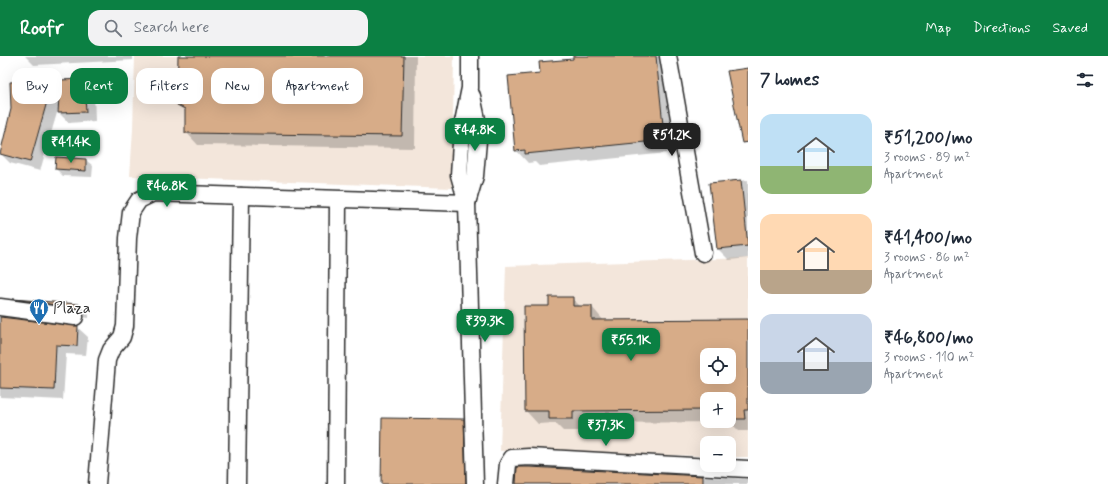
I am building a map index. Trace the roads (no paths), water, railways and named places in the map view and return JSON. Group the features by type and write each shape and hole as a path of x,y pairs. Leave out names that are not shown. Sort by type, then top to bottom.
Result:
{"street":[{"path":"470,56 470,88 462,127 459,175 467,203 475,484"},
{"path":"668,56 703,253"},
{"path":"97,484 107,360 111,350 122,337 125,326 128,238 131,212 139,200 153,193 467,203"},
{"path":"237,484 241,196"},
{"path":"336,484 338,200"},
{"path":"0,307 75,317"},
{"path":"506,484 508,464 512,458 529,457 748,469"}],"place":[{"name":"Plaza","path":"39,325"}]}
